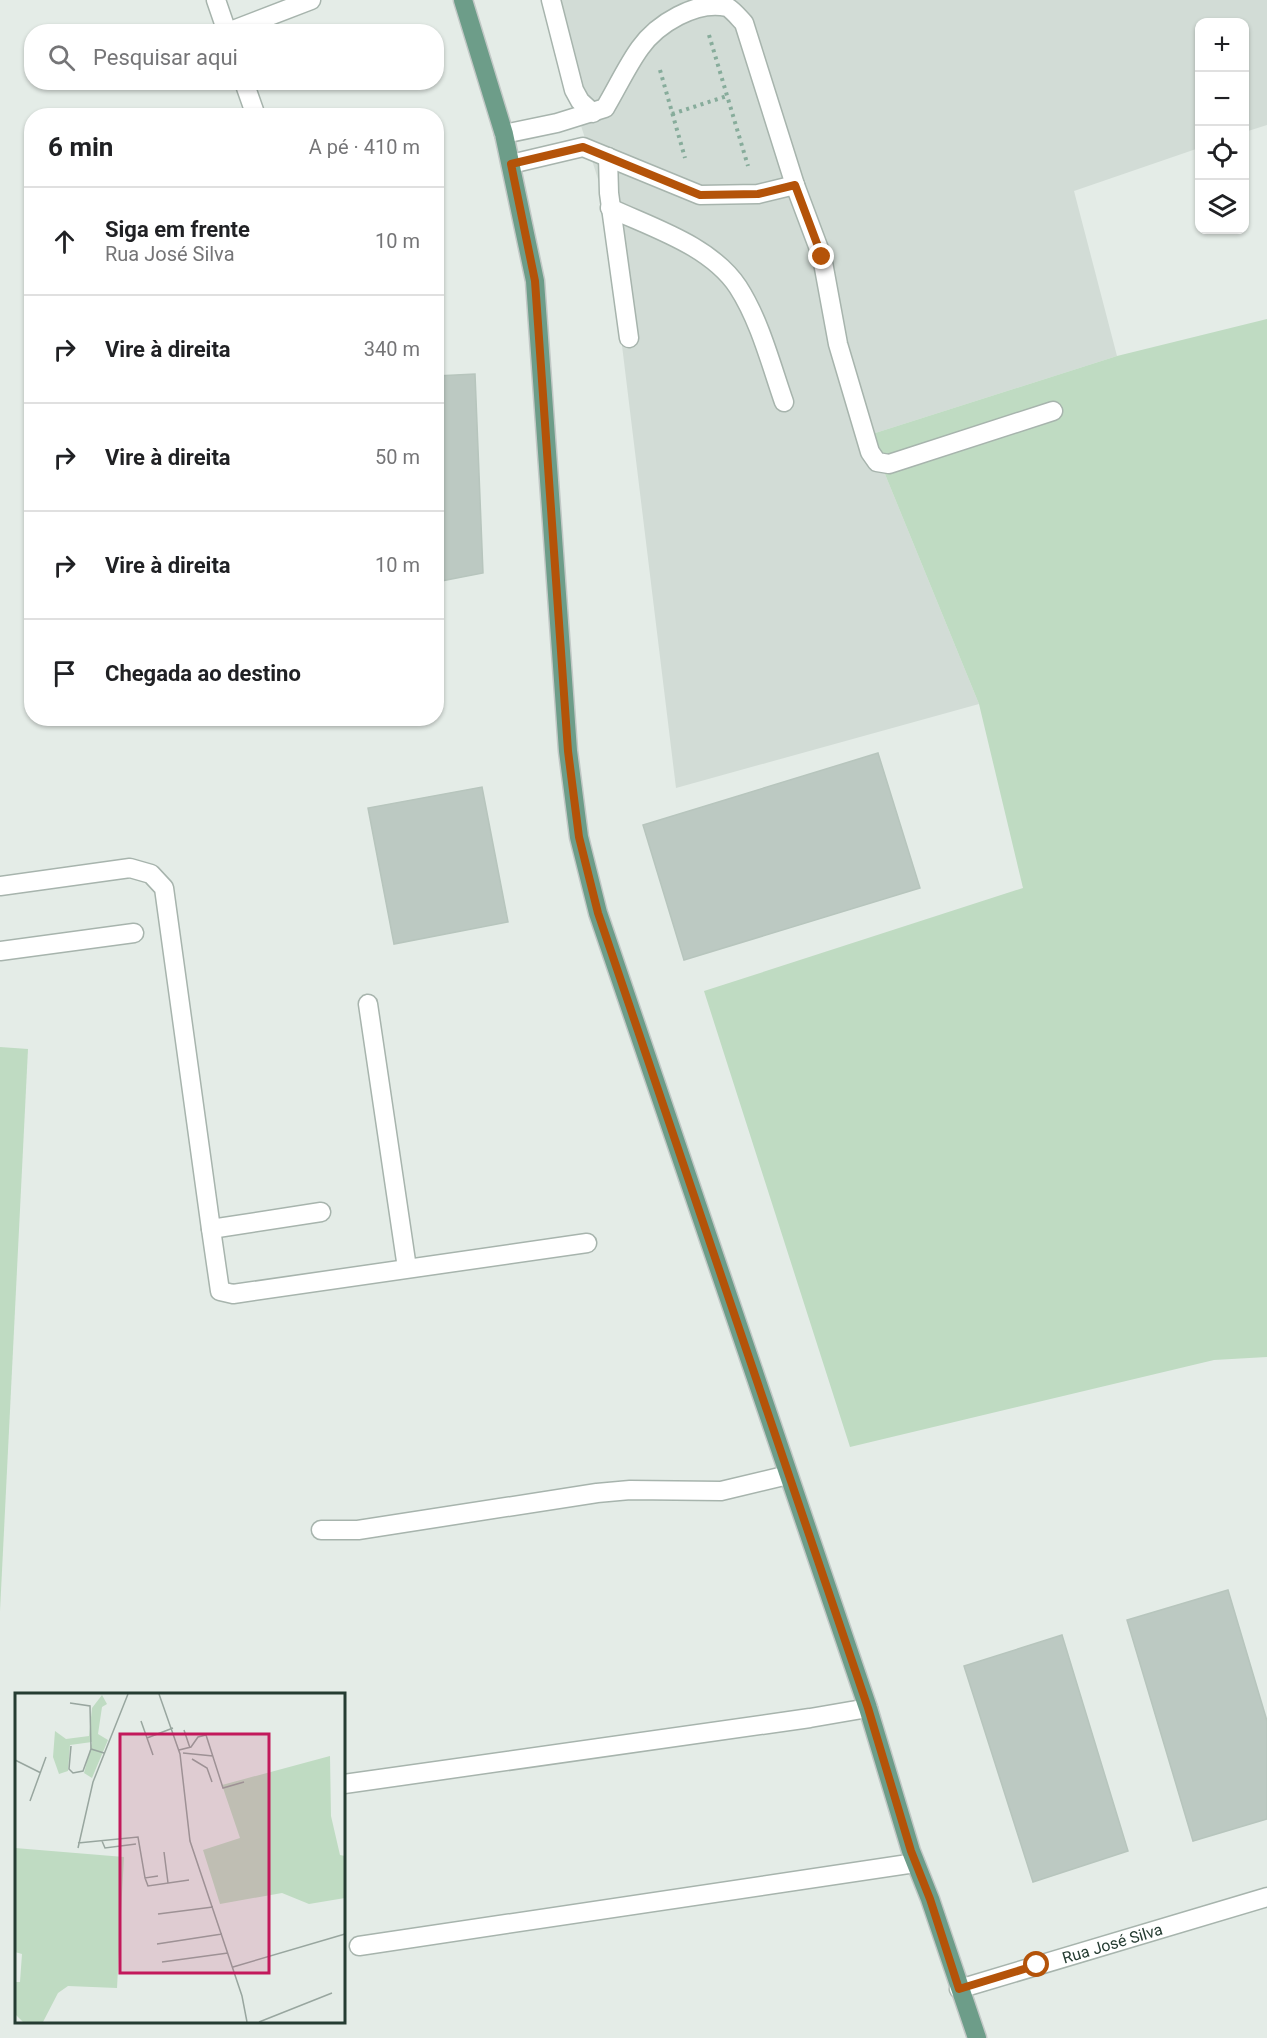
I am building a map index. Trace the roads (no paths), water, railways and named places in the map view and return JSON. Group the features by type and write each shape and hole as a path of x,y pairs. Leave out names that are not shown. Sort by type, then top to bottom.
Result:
{"main road":[{"path":"463,0 504,134 535,281 568,751 579,837 598,913 868,1708 915,1863 930,1899 977,2038"}],"street":[{"path":"216,0 224,24"},
{"path":"248,24 311,0"},
{"path":"550,0 574,90 580,101 593,113"},
{"path":"504,134 575,118 605,108 640,47 662,25 686,9 710,3 728,8 744,23 795,185 822,257 838,344 870,452 877,462 889,464 1053,411"},
{"path":"247,90 253,108"},
{"path":"575,118 583,147"},
{"path":"511,164 583,147 700,195 758,194 795,185"},
{"path":"608,157 610,208 629,338"},
{"path":"610,208 704,253 738,286 753,315 784,402"},
{"path":"0,886 130,868 151,874 165,888 220,1291 233,1294 587,1243"},
{"path":"0,951 134,933"},
{"path":"368,1004 406,1268"},
{"path":"211,1230 321,1212"},
{"path":"321,1530 358,1530 597,1493 630,1490 721,1491 788,1475"},
{"path":"345,1784 810,1719 868,1708"},
{"path":"359,1946 915,1863"},
{"name":"Rua José Silva","path":"959,1989 1267,1897"}]}
